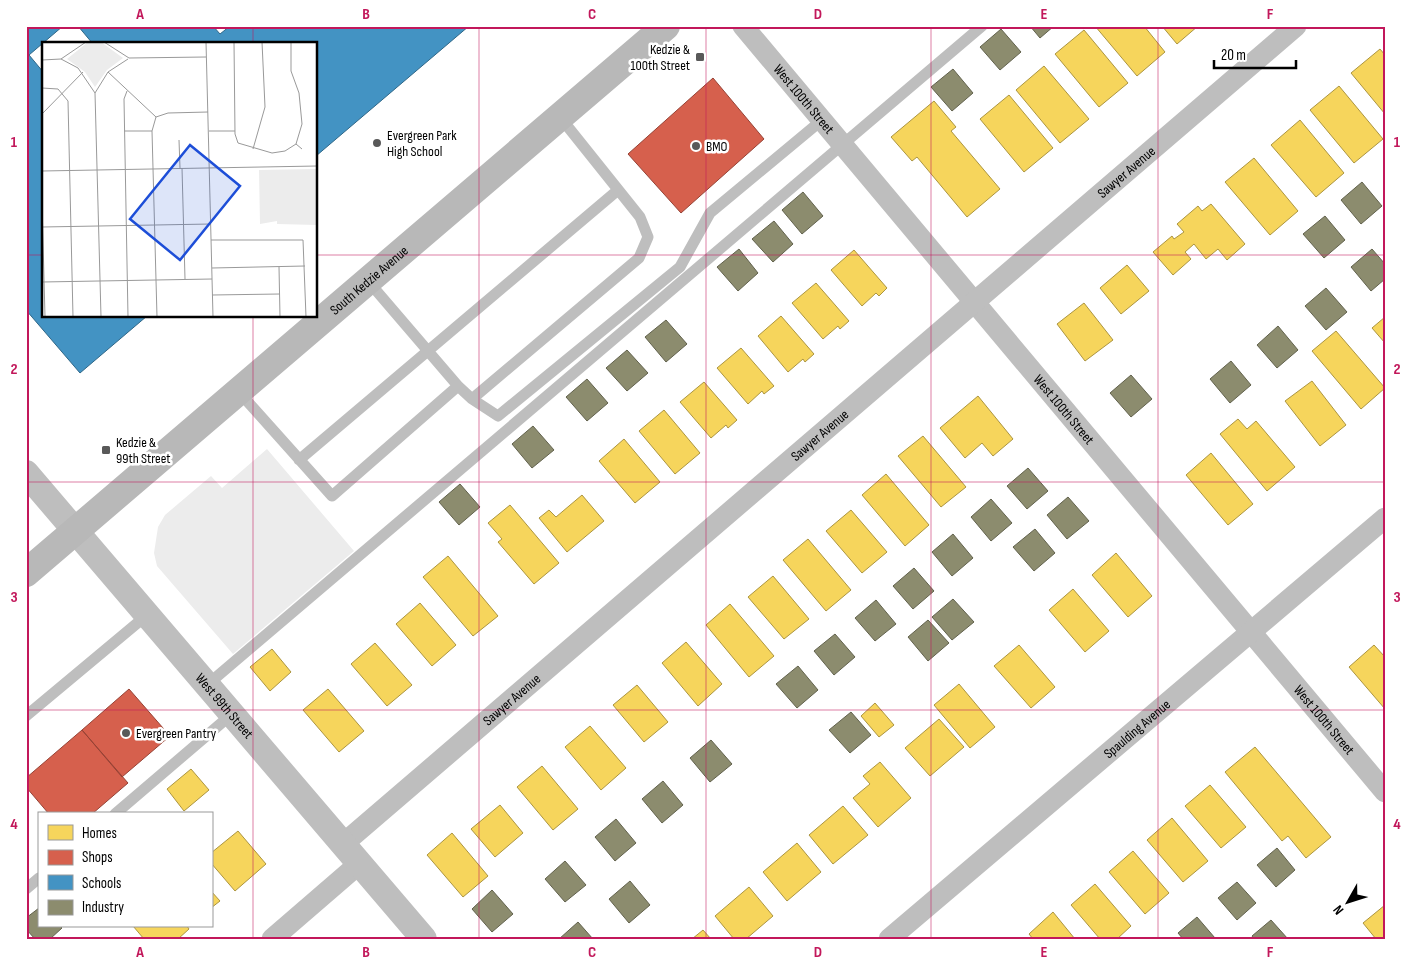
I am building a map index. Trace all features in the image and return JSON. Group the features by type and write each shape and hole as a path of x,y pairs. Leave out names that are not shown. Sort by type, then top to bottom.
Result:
{"main road":[{"name":"South Kedzie Avenue","path":"26,573 666,26"}],"street":[{"name":"West 100th Street","path":"743,26 1385,792"},
{"name":"Sawyer Avenue","path":"343,844 1296,26"},
{"name":"West 99th Street","path":"26,473 424,939"},
{"name":"Spaulding Avenue","path":"889,939 1385,518"},
{"path":"272,939 360,863"}],"lane":[{"path":"207,685 982,26"},
{"path":"472,400 639,258 648,237 640,217 560,117"},
{"path":"368,281 458,386 472,400 498,416 680,267 710,213 822,120"},
{"path":"299,460 618,190"},
{"path":"239,392 332,496 458,386"},
{"path":"26,716 147,615"},
{"path":"117,812 232,714"},
{"path":"26,889 38,879"}],"shaded area":[{"path":"267,449 354,551 233,654 157,566 154,553 158,527 165,515 211,476 222,488"}],"building: Homes":[{"path":"1095,26 1144,26 1165,52 1137,76"},
{"path":"1162,26 1198,26 1177,44"},
{"path":"1084,30 1128,83 1099,107 1055,54"},
{"path":"1380,49 1385,55 1385,114 1351,73"},
{"path":"1044,66 1089,119 1060,143 1016,90"},
{"path":"1339,86 1383,139 1354,163 1310,110"},
{"path":"1009,95 1053,148 1024,172 980,119"},
{"path":"934,101 956,127 951,131 1000,189 967,217 917,157 912,161 891,137"},
{"path":"1300,120 1344,173 1316,197 1271,145"},
{"path":"1254,158 1298,211 1270,235 1225,182"},
{"path":"1211,204 1245,244 1227,260 1218,249 1206,259 1194,244 1185,252 1191,259 1173,275 1153,252 1172,236 1174,239 1184,232 1177,224 1198,206 1202,211"},
{"path":"854,250 887,288 879,296 876,293 862,306 831,270"},
{"path":"1127,265 1149,291 1121,314 1100,288"},
{"path":"816,283 849,321 840,329 838,326 823,339 792,303"},
{"path":"1084,303 1113,340 1085,361 1057,324"},
{"path":"781,316 814,354 805,362 803,359 788,372 758,336"},
{"path":"1385,317 1385,343 1372,328"},
{"path":"1336,331 1385,388 1361,409 1312,351"},
{"path":"741,348 774,386 764,394 762,391 748,404 717,368"},
{"path":"1312,381 1346,425 1320,446 1285,401"},
{"path":"704,382 737,420 728,428 726,425 711,438 680,402"},
{"path":"978,396 1013,439 993,456 982,443 965,458 940,428"},
{"path":"664,410 700,453 675,474 639,431"},
{"path":"1238,419 1247,429 1256,421 1295,467 1267,491 1220,434"},
{"path":"923,436 966,487 941,507 898,456"},
{"path":"624,439 660,482 635,503 599,461"},
{"path":"1211,453 1253,504 1228,525 1186,475"},
{"path":"886,474 929,525 905,546 862,495"},
{"path":"582,495 604,521 567,552 539,518 549,510 556,517"},
{"path":"510,505 559,563 534,584 498,542 502,539 488,523"},
{"path":"851,510 887,552 862,573 826,531"},
{"path":"808,539 851,590 826,611 783,560"},
{"path":"1116,553 1152,596 1128,617 1092,575"},
{"path":"448,556 498,616 473,636 423,577"},
{"path":"773,576 809,619 784,639 748,597"},
{"path":"1073,589 1109,631 1085,652 1049,610"},
{"path":"420,603 456,645 432,666 396,624"},
{"path":"730,604 774,656 749,677 706,625"},
{"path":"686,642 722,684 698,706 662,663"},
{"path":"375,643 412,685 387,706 351,664"},
{"path":"1019,645 1055,687 1031,708 994,666"},
{"path":"1374,645 1385,657 1385,709 1349,667"},
{"path":"272,649 291,672 270,691 250,667"},
{"path":"959,684 995,727 970,748 934,705"},
{"path":"637,685 668,722 644,742 613,705"},
{"path":"328,689 364,731 339,752 303,710"},
{"path":"875,703 894,725 879,737 861,716"},
{"path":"939,719 964,747 930,776 905,748"},
{"path":"590,726 626,768 601,790 565,747"},
{"path":"1255,747 1331,837 1306,858 1288,836 1282,841 1225,772"},
{"path":"880,762 911,798 878,827 853,798 870,784 863,776"},
{"path":"542,766 578,809 553,830 517,787"},
{"path":"191,769 209,790 184,811 167,789"},
{"path":"1210,785 1246,827 1221,848 1185,806"},
{"path":"500,805 523,833 495,857 471,829"},
{"path":"843,806 868,835 833,864 809,835"},
{"path":"1172,818 1208,861 1183,882 1147,840"},
{"path":"238,831 266,864 235,891 212,864 212,852"},
{"path":"452,833 488,876 463,897 427,855"},
{"path":"797,843 821,872 787,901 763,872"},
{"path":"1133,851 1169,893 1145,914 1109,872"},
{"path":"1095,884 1131,926 1117,939 1100,939 1071,905"},
{"path":"749,887 773,916 746,939 734,939 715,916"},
{"path":"212,892 220,901 212,907"},
{"path":"1385,905 1385,939 1376,939 1363,923"},
{"path":"1053,912 1075,939 1033,939 1029,934"},
{"path":"135,928 189,929 178,939 144,939"},
{"path":"703,930 711,939 692,939"}],"building: Shops":[{"name":"BMO","path":"713,78 764,139 681,213 628,154"},
{"name":"Evergreen Pantry","path":"129,689 170,736 122,777 82,730"},
{"path":"82,730 128,783 94,812 47,812 26,787 26,778"}],"building: Schools":[{"path":"26,26 63,26 29,55 42,71 42,318 145,318 80,373 26,310"},
{"path":"78,26 213,26 220,34 230,26 469,26 318,154 318,42 91,42"}],"building: Industry":[{"path":"1030,26 1054,26 1040,38"},
{"path":"1001,29 1021,52 1000,70 980,47"},
{"path":"953,69 973,93 952,111 931,87"},
{"path":"1362,182 1382,206 1361,224 1341,200"},
{"path":"803,192 823,216 802,234 782,210"},
{"path":"1325,216 1345,240 1324,258 1303,234"},
{"path":"774,221 793,244 773,262 752,239"},
{"path":"739,249 758,273 738,291 717,267"},
{"path":"1372,249 1385,264 1385,279 1371,291 1351,267"},
{"path":"1326,288 1347,312 1326,330 1305,306"},
{"path":"666,320 687,344 666,362 645,337"},
{"path":"1278,326 1298,350 1277,368 1257,345"},
{"path":"627,350 648,373 627,391 606,368"},
{"path":"1231,361 1251,385 1230,403 1210,379"},
{"path":"1131,375 1152,399 1131,417 1110,393"},
{"path":"587,379 608,403 587,421 566,397"},
{"path":"533,426 554,450 532,468 512,444"},
{"path":"1028,468 1048,491 1027,509 1007,486"},
{"path":"460,484 480,507 459,525 439,502"},
{"path":"1068,497 1089,521 1067,539 1047,515"},
{"path":"991,499 1012,523 991,541 971,517"},
{"path":"1035,529 1055,553 1034,571 1013,547"},
{"path":"953,534 973,558 952,576 932,552"},
{"path":"914,568 934,591 913,609 893,586"},
{"path":"953,599 974,622 952,640 932,617"},
{"path":"876,600 896,624 875,641 855,618"},
{"path":"928,620 949,643 928,661 908,637"},
{"path":"835,634 855,657 834,675 814,651"},
{"path":"798,666 818,690 797,708 776,684"},
{"path":"851,712 871,735 850,753 829,730"},
{"path":"711,740 732,764 710,782 690,758"},
{"path":"663,781 683,805 662,823 642,799"},
{"path":"616,819 636,843 615,861 595,837"},
{"path":"1277,848 1295,870 1276,887 1257,865"},
{"path":"565,861 586,885 565,902 545,879"},
{"path":"630,881 650,905 629,923 609,899"},
{"path":"1237,882 1256,903 1237,920 1218,898"},
{"path":"492,890 513,914 492,932 472,909"},
{"path":"38,909 38,928 62,928 50,939 35,939 26,929 26,918"},
{"path":"1197,917 1215,939 1183,939 1178,933"},
{"path":"1271,920 1288,939 1254,939 1252,936"},
{"path":"578,922 593,939 559,939"}],"place":[{"name":"Kedzie & 100th Street","path":"700,57"},
{"name":"Evergreen Park High School","path":"377,143"},
{"name":"BMO","path":"696,146"},
{"name":"Kedzie & 99th Street","path":"106,450"},
{"name":"Evergreen Pantry","path":"126,733"}]}
